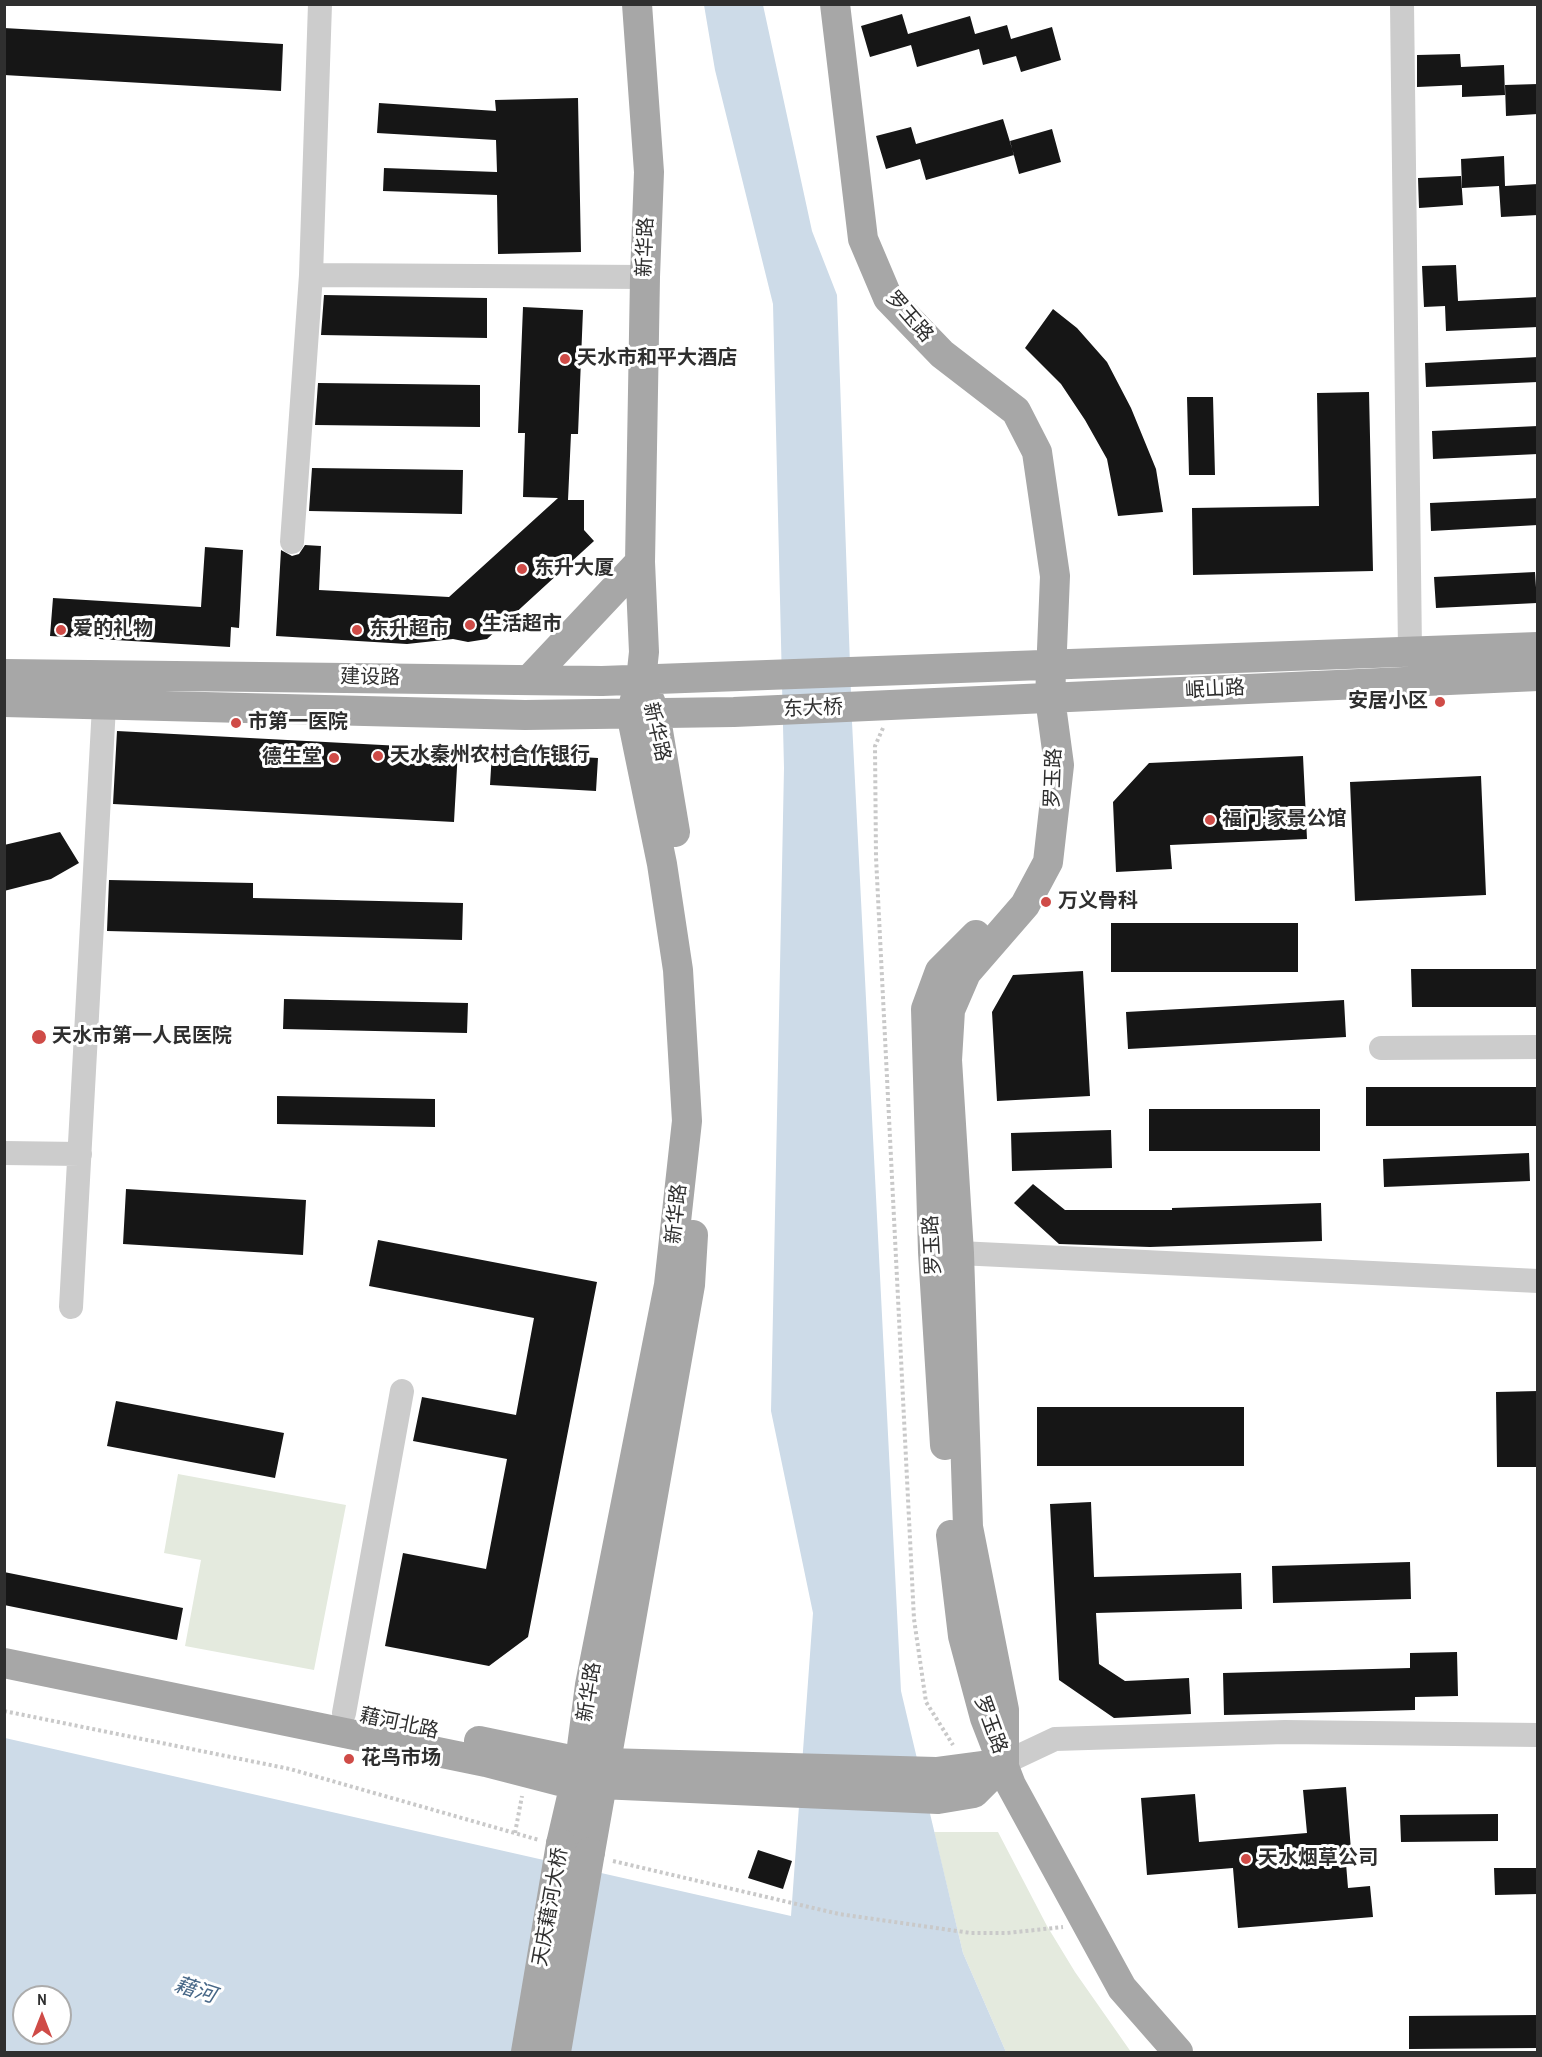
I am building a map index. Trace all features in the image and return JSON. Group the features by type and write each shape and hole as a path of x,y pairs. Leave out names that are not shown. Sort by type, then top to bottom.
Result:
{"main road":[{"name":"新华路","path":"590,1774 590,1685 669,1285 687,1121 678,970 662,864 641,680 644,616 640,562 649,172 637,4"},
{"name":"罗玉路","path":"835,4 863,240 888,298 942,354 1016,411 1037,452 1055,576 1050,698 1059,765 1048,862 1025,905 966,973 950,1010 947,1060 959,1253 968,1527 1004,1710 1004,1763"},
{"path":"529,680 640,562"},
{"name":"岷山路","path":"890,670 1538,647"},
{"name":"东大桥","path":"736,675 890,670"},
{"name":"建设路","path":"4,674 529,680 641,680 736,675"},
{"name":"岷山路","path":"892,705 1538,676"},
{"name":"罗玉路","path":"1004,1763 985,1718 963,1636 950,1527 933,1252 926,1010 940,971 1002,911 1029,867 1037,816 1041,742 1050,698"},
{"name":"建设路","path":"4,702 525,715 734,712"},
{"name":"东大桥","path":"734,712 892,705"},
{"name":"藉河北路","path":"4,1642 344,1713 590,1774"},
{"name":"藉河北路","path":"4,1663 486,1762 527,1773 937,1786"},
{"path":"937,1786 967,1767 1004,1763"},
{"path":"937,1786 974,1793 1004,1763"},
{"path":"1004,1763 1011,1785 1122,1988 1178,2052"},
{"name":"天庆藉河大桥","path":"526,2052 554,1843 590,1774"},
{"name":"天庆藉河大桥","path":"556,2052 596,1855 590,1774"}],"street":[{"path":"292,542 311,275 320,4"},
{"path":"1402,4 1410,651"},
{"path":"311,275 645,277"},
{"path":"71,1307 104,706"},
{"path":"1381,1048 1538,1047"},
{"path":"4,1153 80,1154"},
{"path":"959,1253 1538,1281"},
{"path":"344,1713 402,1391"},
{"path":"1004,1763 1056,1740 1285,1732 1538,1735"}],"path":[{"path":"892,705 875,746 876,857 914,1619 926,1702 967,1767"},
{"path":"4,1711 290,1769 554,1843"},
{"path":"514,1833 527,1773"},
{"path":"596,1855 759,1897 839,1914 971,1933 1007,1933 1087,1925"}],"shaded area":[{"path":"178,1474 346,1505 314,1670 185,1646 201,1560 164,1553"},
{"path":"934,1832 998,1832 1047,1926 1075,1972 1131,2052 1006,2052 963,1953"}],"water":[{"name":"藉河","path":"704,5 763,5 812,231 837,295 852,722 901,1691 963,1953 1006,2052 5,2052 5,1738 791,1916 813,1613 771,1411 784,768 773,304 715,70"}],"building":[{"path":"902,14 908,34 970,16 975,34 1007,25 1011,39 1052,27 1061,60 1021,72 1016,56 983,65 979,49 917,67 911,45 870,57 861,26"},
{"path":"4,28 283,44 281,91 4,75"},
{"path":"1460,54 1461,67 1504,65 1505,95 1462,97 1462,85 1417,87 1417,55"},
{"path":"1538,84 1538,114 1506,116 1505,85"},
{"path":"578,98 581,252 498,254 497,195 383,191 384,168 497,172 496,140 377,133 379,103 496,111 495,100"},
{"path":"1003,119 1014,155 926,180 920,159 886,169 876,136 911,127 916,144"},
{"path":"1052,129 1061,162 1019,174 1010,141"},
{"path":"1504,156 1505,186 1538,184 1538,215 1501,217 1499,186 1462,188 1461,159"},
{"path":"1461,176 1463,205 1419,208 1418,178"},
{"path":"1456,265 1458,301 1538,297 1538,327 1446,331 1445,306 1424,307 1422,266"},
{"path":"324,295 487,298 487,338 321,335"},
{"path":"523,307 583,310 578,434 571,434 568,500 584,500 584,530 594,541 487,639 468,642 453,639 407,644 276,636 281,550 292,556 299,554 305,545 321,546 319,590 449,597 558,498 523,497 525,433 518,433"},
{"path":"1053,309 1077,328 1107,362 1131,408 1156,469 1163,512 1118,516 1107,459 1061,384 1025,348"},
{"path":"1538,357 1538,382 1426,387 1425,363"},
{"path":"318,383 480,385 480,427 315,425"},
{"path":"1369,392 1373,571 1193,575 1192,508 1319,506 1317,393"},
{"path":"1187,397 1213,397 1215,475 1189,475"},
{"path":"1538,426 1538,454 1433,459 1432,431"},
{"path":"312,468 463,470 462,514 309,511"},
{"path":"1538,498 1538,525 1431,531 1430,503"},
{"path":"205,547 243,550 239,628 231,627 230,647 50,636 53,598 201,607"},
{"path":"1535,572 1537,603 1436,608 1434,577"},
{"path":"117,731 458,749 454,822 113,804"},
{"path":"492,752 598,758 596,791 490,785"},
{"name":"福门·家景公馆","path":"1303,756 1307,839 1170,845 1172,869 1116,872 1113,802 1149,763"},
{"path":"1481,776 1486,895 1355,901 1350,782"},
{"path":"60,832 79,863 51,879 4,891 4,845"},
{"path":"109,880 253,883 253,898 463,903 462,940 107,931"},
{"path":"1111,923 1298,923 1298,972 1111,972"},
{"path":"1411,969 1538,969 1538,1007 1412,1007"},
{"path":"1083,971 1090,1096 997,1101 992,1012 1013,975"},
{"path":"284,999 468,1003 467,1033 283,1029"},
{"path":"1344,1000 1346,1037 1128,1049 1126,1012"},
{"path":"1366,1087 1538,1087 1538,1126 1366,1126"},
{"path":"277,1096 435,1099 435,1127 277,1124"},
{"path":"1149,1109 1320,1109 1320,1151 1149,1151"},
{"path":"1111,1130 1112,1168 1012,1171 1011,1133"},
{"path":"1529,1153 1530,1181 1384,1187 1383,1159"},
{"path":"1033,1184 1065,1210 1172,1210 1172,1208 1321,1203 1322,1241 1150,1247 1059,1244 1014,1203"},
{"path":"126,1189 306,1200 303,1255 123,1244"},
{"path":"378,1240 597,1282 528,1637 489,1666 385,1646 403,1553 486,1569 507,1459 413,1441 422,1397 516,1415 534,1318 369,1286"},
{"path":"1538,1391 1538,1467 1497,1467 1496,1392"},
{"path":"116,1401 284,1433 275,1478 107,1446"},
{"path":"1037,1407 1244,1407 1244,1466 1037,1466"},
{"path":"1091,1502 1094,1577 1241,1573 1242,1609 1096,1613 1099,1664 1125,1681 1189,1678 1191,1714 1114,1718 1059,1680 1050,1504"},
{"path":"1410,1562 1411,1599 1273,1603 1272,1566"},
{"path":"4,1572 183,1608 177,1640 4,1605"},
{"path":"1457,1652 1458,1696 1415,1697 1415,1710 1224,1715 1223,1673 1410,1668 1410,1653"},
{"name":"天水烟草公司","path":"1346,1787 1351,1850 1345,1851 1348,1888 1370,1886 1373,1917 1238,1928 1233,1868 1147,1875 1141,1798 1195,1794 1199,1842 1307,1833 1303,1790"},
{"path":"1498,1814 1498,1841 1401,1842 1400,1815"},
{"path":"758,1850 792,1861 783,1889 748,1878"},
{"path":"1494,1868 1538,1868 1538,1894 1495,1895"},
{"path":"1538,2015 1538,2048 1409,2049 1409,2016"}],"place":[{"name":"天水市和平大酒店","path":"565,359"},
{"name":"东升大厦","path":"522,569"},
{"name":"生活超市","path":"470,625"},
{"name":"爱的礼物","path":"61,630"},
{"name":"东升超市","path":"357,630"},
{"name":"安居小区","path":"1440,702"},
{"name":"市第一医院","path":"236,723"},
{"name":"天水秦州农村合作银行","path":"378,756"},
{"name":"德生堂","path":"334,758"},
{"name":"福门·家景公馆","path":"1210,820"},
{"name":"万义骨科","path":"1046,902"},
{"name":"天水市第一人民医院","path":"39,1037"},
{"name":"花鸟市场","path":"349,1759"},
{"name":"天水烟草公司","path":"1246,1859"}]}
